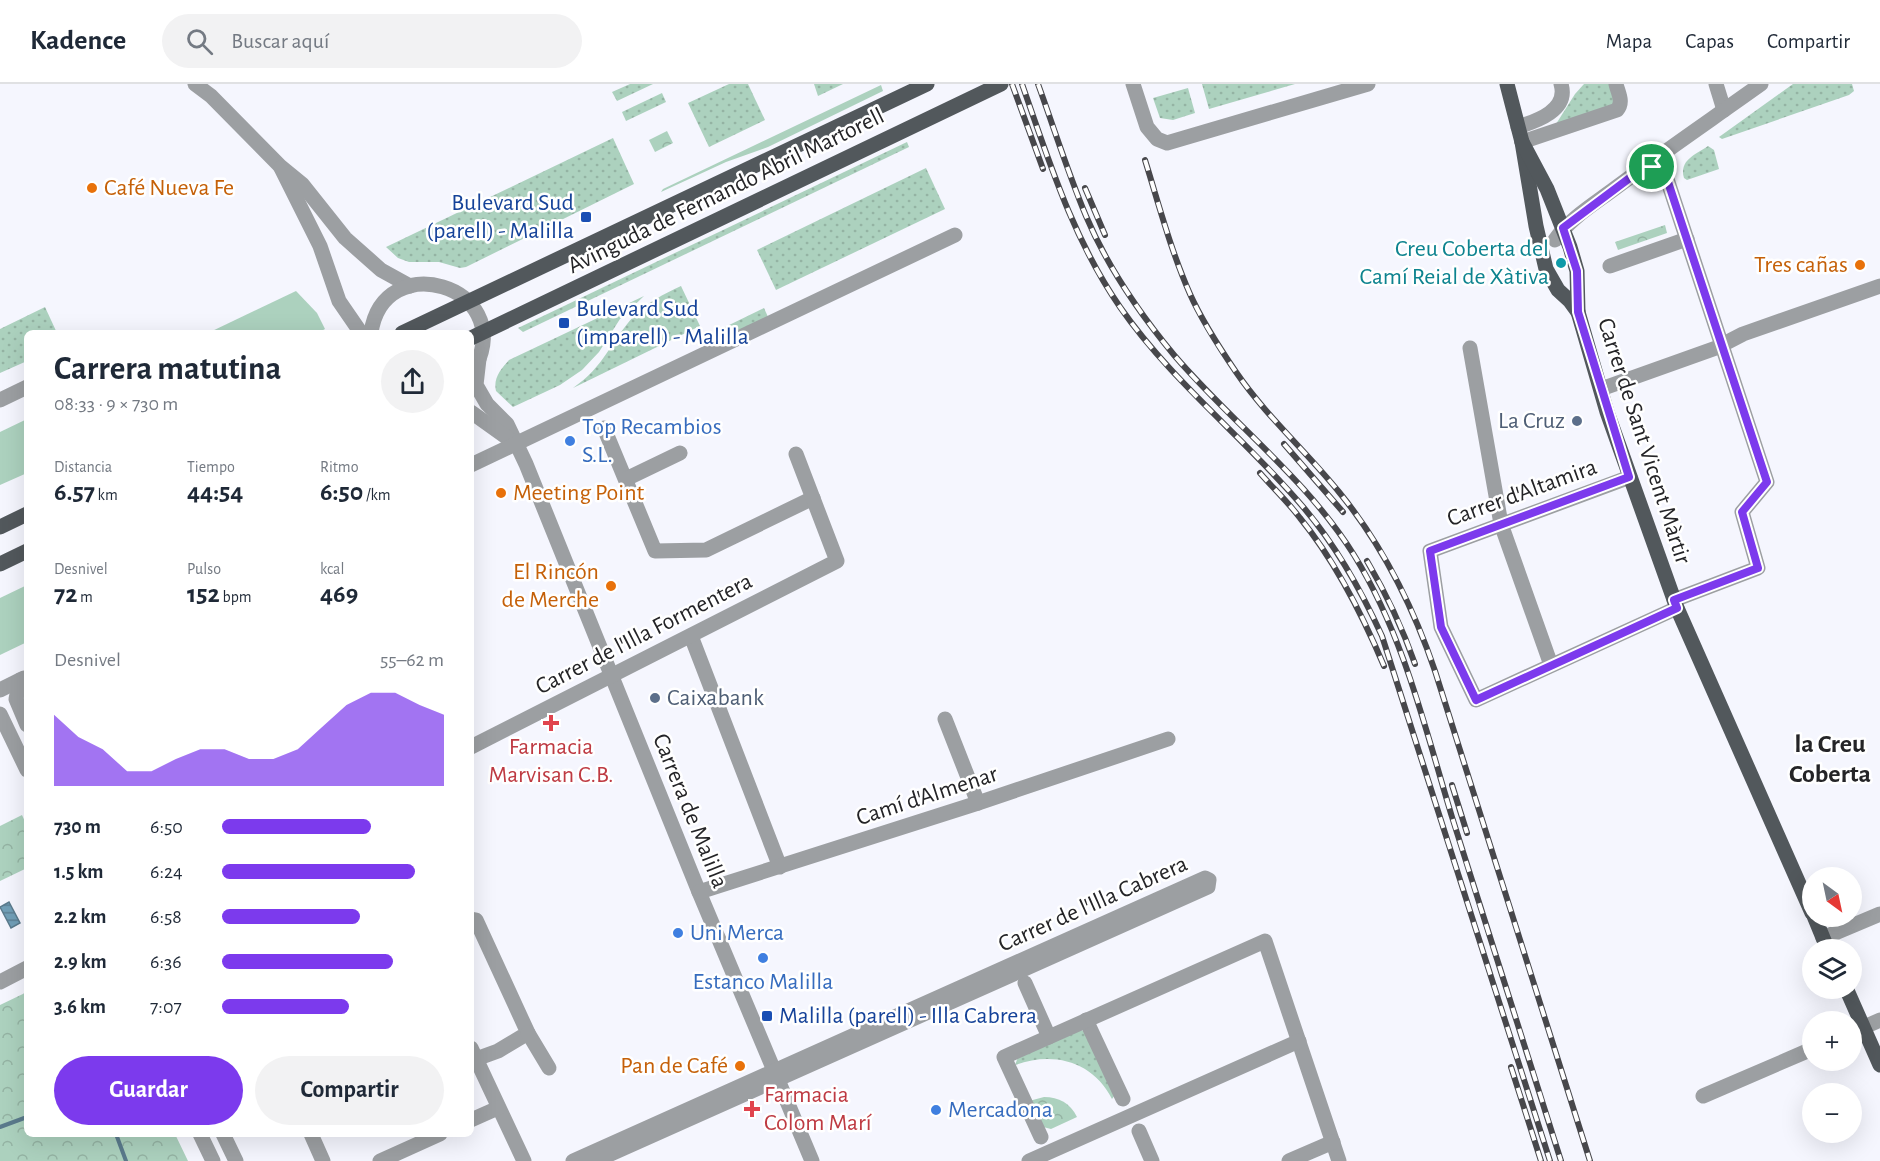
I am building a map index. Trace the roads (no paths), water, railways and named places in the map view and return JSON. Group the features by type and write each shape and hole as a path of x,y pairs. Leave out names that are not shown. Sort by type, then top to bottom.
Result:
{"main road":[{"name":"Avinguda de Fernando Abril Martorell","path":"477,336 1001,84"},
{"name":"Carrer de Sant Vicent Màrtir","path":"1507,84 1520,135 1544,258 1552,281 1578,312"},
{"name":"Avinguda de Fernando Abril Martorell","path":"408,330 922,87"},
{"name":"Carrer de Sant Vicent Màrtir","path":"1520,135 1540,174 1561,240 1570,247 1577,271 1578,312 1629,477 1675,604 1802,890"},
{"path":"1544,258 1547,246 1559,234"},
{"path":"1552,281 1558,286 1568,286 1576,278 1577,271"},
{"path":"0,527 24,515"},
{"path":"0,564 24,552"},
{"path":"1862,1038 1880,1065"}],"street":[{"path":"195,84 206,90 280,166 302,184 345,238 381,270 410,286"},
{"path":"1133,84 1147,128 1157,139 1167,143 1368,84"},
{"path":"1520,135 1547,116 1561,91 1573,84"},
{"path":"1520,135 1617,110 1621,106 1621,101 1616,84"},
{"path":"1716,84 1724,110"},
{"path":"1559,234 1643,168 1761,84"},
{"path":"280,166 320,246 339,301 359,330"},
{"path":"1470,348 1501,524 1551,665 1675,604 1758,568 1742,512 1767,482 1664,173 1659,168 1643,168"},
{"path":"474,464 955,235"},
{"path":"1610,266 1687,239"},
{"path":"372,330 374,319 392,295 410,286 427,283 445,286 468,301 478,316 479,359 474,368"},
{"path":"1601,389 1722,345 1735,337 1880,286"},
{"name":"Carrera de Malilla","path":"479,359 476,385 487,404 507,424 516,444 699,892 812,1161"},
{"path":"0,400 24,388"},
{"path":"474,414 516,444"},
{"path":"604,428 655,551 706,550 813,498 796,454"},
{"path":"626,479 680,453"},
{"name":"Carrer d'Altamira","path":"1551,665 1476,700 1441,627 1430,551 1629,477"},
{"name":"Carrer de l'Illa Formentera","path":"474,745 837,561 813,498"},
{"path":"691,636 780,867"},
{"path":"0,690 24,679"},
{"path":"24,679 16,699 24,718"},
{"path":"0,714 24,765"},
{"path":"945,720 978,803"},
{"name":"Camí d'Almenar","path":"699,892 978,803 1168,739"},
{"name":"Carrer de l'Illa Cabrera","path":"573,1161 776,1075 1209,887 1209,880 1205,878 776,1075 595,1161"},
{"path":"1835,939 1880,914"},
{"path":"474,920 476,920 528,1034 549,1068"},
{"path":"1041,1137 1004,1057 1265,941 1340,1161"},
{"path":"0,982 24,970"},
{"path":"1025,983 1049,1037"},
{"path":"1086,1020 1123,1099"},
{"path":"1862,1028 1880,1020"},
{"path":"524,1161 474,1054 498,1051 528,1034"},
{"path":"1029,1161 1299,1041"},
{"path":"1703,1096 1802,1053"},
{"path":"474,1119 498,1108"},
{"path":"1139,1131 1152,1161"},
{"path":"201,1137 213,1161"},
{"path":"224,1137 236,1161"},
{"path":"312,1137 323,1161"},
{"path":"380,1161 434,1137"},
{"path":"1289,1161 1333,1142"}],"water":[{"path":"9,902 20,923 11,928 0,907"}],"waterway":[{"path":"0,1127 24,1118"},
{"path":"117,1137 126,1161"}],"railway":[{"path":"1012,84 1043,169"},
{"path":"1022,84 1075,227 1103,281 1120,307 1163,360 1304,508 1338,554 1374,619 1382,636 1550,1161"},
{"path":"1038,84 1094,235 1125,289 1149,323 1196,380 1291,476 1335,527 1354,555 1387,618 1412,683 1561,1161"},
{"path":"1145,160 1177,261 1205,324 1248,388 1355,513 1383,555 1407,600 1435,671 1590,1161"},
{"path":"1085,188 1105,235"},
{"path":"1284,444 1343,512"},
{"path":"1260,473 1295,512 1337,570 1367,627 1384,666"},
{"path":"1367,561 1394,611 1415,664"},
{"path":"1452,785 1467,833"},
{"path":"1511,1067 1541,1161"}],"place":[{"name":"Café Nueva Fe","path":"92,188"},
{"name":"Bulevard Sud (parell) - Malilla","path":"586,217"},
{"name":"Creu Coberta del Camí Reial de Xàtiva","path":"1561,263"},
{"name":"Tres cañas","path":"1860,265"},
{"name":"Bulevard Sud (imparell) - Malilla","path":"564,323"},
{"name":"La Cruz","path":"1577,421"},
{"name":"Top Recambios S.L.","path":"570,441"},
{"name":"Meeting Point","path":"501,493"},
{"name":"El Rincón de Merche","path":"611,586"},
{"name":"Caixabank","path":"655,698"},
{"name":"Farmacia Marvisan C.B.","path":"551,723"},
{"name":"Uni Merca","path":"678,933"},
{"name":"Estanco Malilla","path":"763,958"},
{"name":"Malilla (parell) - Illa Cabrera","path":"767,1016"},
{"name":"Pan de Café","path":"740,1066"},
{"name":"Farmacia Colom Marí","path":"752,1109"},
{"name":"Mercadona","path":"936,1110"}],"district":[{"name":"la Creu Coberta","path":"1830,759"}]}
